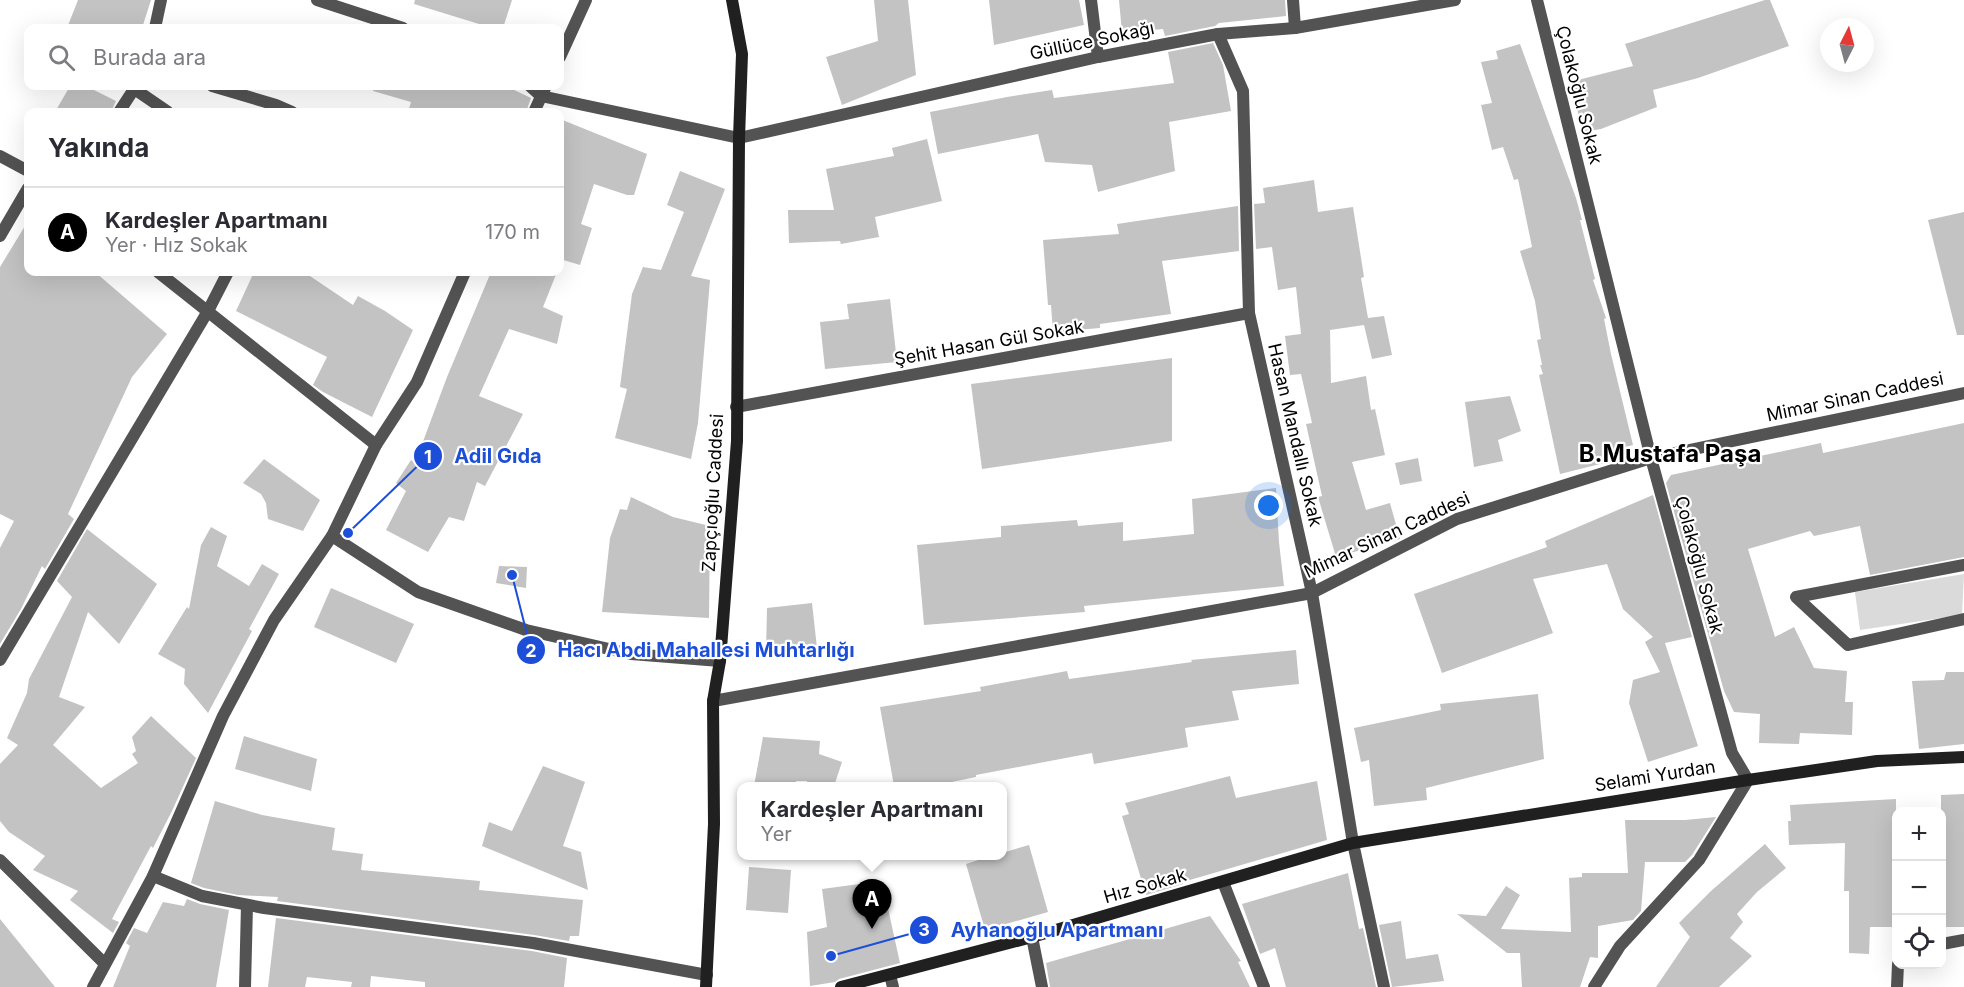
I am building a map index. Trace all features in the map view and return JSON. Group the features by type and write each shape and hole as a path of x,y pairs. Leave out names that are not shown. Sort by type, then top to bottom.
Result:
{"main road":[{"name":"Zapçıoğlu Caddesi","path":"706,981 714,824 713,701 720,662 737,441 739,138 742,54 732,0"},
{"name":"Selami Yurdan","path":"1353,843 1877,761 1964,757"},
{"name":"Hız Sokak","path":"841,987 891,981 1032,937 1353,843"}],"street":[{"path":"156,24 161,0"},
{"path":"317,0 392,24"},
{"path":"564,48 586,0"},
{"path":"1091,0 1098,57"},
{"path":"1293,0 1295,28"},
{"name":"Güllüce Sokağı","path":"739,138 1098,57 1218,34 1295,28 1455,0"},
{"name":"Çolakoğlu Sokak","path":"1537,0 1651,458 1732,753 1748,780"},
{"name":"Hasan Mandallı Sokak","path":"1218,34 1243,91 1249,313 1312,593 1353,843 1384,987"},
{"path":"122,108 133,90"},
{"path":"139,90 163,108"},
{"path":"225,90 283,108"},
{"path":"536,108 544,91 739,138"},
{"path":"0,156 24,169"},
{"path":"0,236 24,195"},
{"path":"163,276 376,445"},
{"path":"0,660 208,311 226,276"},
{"path":"93,987 153,876 223,716 274,620 332,536 376,445 417,382 463,276"},
{"name":"Şehit Hasan Gül Sokak","path":"736,407 1249,313"},
{"name":"Mimar Sinan Caddesi","path":"713,701 1312,593 1457,519 1651,458 1964,393"},
{"path":"332,536 418,592 526,630 631,654 720,662"},
{"path":"1964,565 1796,597 1848,645 1964,620"},
{"path":"1594,987 1620,946 1699,860 1748,780"},
{"path":"0,860 105,963"},
{"path":"153,876 202,896 247,905 533,942 706,981"},
{"path":"1223,882 1264,987"},
{"path":"245,987 247,905"},
{"path":"1032,937 1042,987"},
{"path":"1946,943 1964,940"},
{"path":"1897,987 1898,969"}],"shaded area":[{"path":"1964,574 1962,615 1860,630 1855,592"}],"building":[{"path":"78,0 151,0 143,24 69,24"},
{"path":"415,0 512,0 504,24 479,24 414,4"},
{"path":"874,0 908,0 916,75 842,105 826,57 878,41"},
{"path":"989,0 1079,0 1084,25 994,45"},
{"path":"1119,0 1285,0 1286,16 1219,23 1215,26 1165,36 1163,29 1122,33"},
{"path":"1770,0 1789,46 1698,78 1653,90 1657,107 1601,129 1583,132 1570,82 1633,66 1625,44"},
{"path":"1213,43 1223,65 1231,111 1169,122 1175,171 1098,192 1092,165 1045,162 1038,134 938,154 930,112 1052,90 1054,98 1174,83 1168,52"},
{"path":"1520,44 1576,198 1595,279 1593,280 1606,318 1604,319 1611,354 1633,445 1614,450 1616,460 1560,474 1539,375 1543,374 1537,340 1541,339 1535,301 1520,251 1532,247 1518,179 1514,180 1503,147 1492,150 1481,105 1492,103 1481,62 1498,59 1496,51"},
{"path":"68,90 94,90 116,101 113,108 57,108"},
{"path":"514,90 531,98 527,108 409,108 411,102 373,91"},
{"path":"564,121 647,154 634,195 627,195 594,184 581,224 592,228 580,265 564,260"},
{"path":"927,139 942,201 875,217 879,237 841,244 840,241 789,243 788,210 834,210 826,169 894,156 892,148"},
{"path":"680,171 725,189 691,276 710,280 698,423 691,459 615,438 627,389 620,387 632,294 643,267 661,270 684,212 667,205"},
{"path":"1314,180 1318,212 1353,207 1368,318 1384,316 1392,355 1372,359 1364,325 1330,330 1331,383 1366,376 1371,410 1375,409 1385,455 1352,462 1366,510 1390,503 1400,539 1336,557 1318,497 1322,496 1306,424 1312,423 1301,374 1290,375 1285,336 1301,334 1296,287 1278,290 1272,247 1256,249 1254,204 1265,203 1263,188"},
{"path":"1238,206 1239,251 1162,261 1171,314 1100,324 1100,328 1053,332 1051,305 1048,305 1043,240 1119,234 1117,224"},
{"path":"1964,212 1964,335 1957,335 1928,220"},
{"path":"24,228 24,276 100,276 167,334 132,377 68,514 74,519 45,569 42,566 21,609 0,644 0,548 14,521 0,514 0,267"},
{"path":"252,276 310,276 353,305 358,296 413,330 372,417 313,385 327,357 236,311"},
{"path":"489,276 555,276 543,307 563,316 557,344 509,329 479,396 523,414 485,486 477,482 464,521 449,517 428,552 386,530 406,491 396,483 411,460 415,463 447,377"},
{"path":"890,299 897,362 825,369 820,322 849,319 847,304"},
{"path":"1172,358 1172,441 982,469 971,384"},
{"path":"1510,396 1521,431 1498,440 1503,461 1474,467 1465,402"},
{"path":"1964,423 1964,557 1870,575 1860,526 1814,536 1810,531 1748,549 1775,637 1794,627 1814,668 1847,671 1845,702 1853,702 1852,735 1800,733 1799,744 1759,743 1760,714 1734,712 1724,691 1666,483 1671,475 1821,443 1823,453"},
{"path":"1418,458 1422,481 1400,485 1395,463"},
{"path":"264,459 320,500 303,531 268,519 266,503 261,494 243,483"},
{"path":"1276,488 1284,586 1084,606 1085,612 924,625 917,545 1001,537 1001,526 1077,520 1078,526 1123,522 1123,541 1194,534 1192,499"},
{"path":"1653,495 1692,637 1665,643 1698,746 1648,762 1629,703 1633,680 1660,672 1645,642 1653,637 1623,609 1607,564 1533,579 1553,633 1442,673 1414,594 1547,547 1545,541"},
{"path":"631,497 673,517 710,526 709,618 602,612 610,538 620,509 627,510"},
{"path":"211,527 227,536 217,566 249,586 262,564 279,574 249,629 252,631 208,713 184,684 185,669 158,654 187,607 189,609 201,545"},
{"path":"87,529 157,584 119,644 88,612 59,697 85,707 53,745 101,788 138,763 132,754 136,751 132,737 151,716 196,758 153,848 151,846 112,919 119,922 113,933 70,900 78,891 33,870 45,856 9,832 0,821 0,764 18,745 7,738 27,693 29,679 72,597 57,581"},
{"path":"499,566 527,567 526,588 496,583"},
{"path":"331,588 414,624 396,663 314,627"},
{"path":"812,603 817,648 766,652 767,608"},
{"path":"1296,650 1299,684 1232,691 1239,720 1185,728 1188,747 1094,764 1092,753 976,775 976,777 952,782 893,782 880,707 981,691 980,687 1067,671 1069,679 1192,662 1191,660"},
{"path":"1946,672 1964,672 1964,744 1919,749 1912,681 1944,680"},
{"path":"1538,694 1544,759 1426,788 1427,800 1374,806 1369,760 1361,762 1354,728 1441,710 1440,704"},
{"path":"244,736 317,759 311,791 235,769"},
{"path":"763,737 820,741 819,754 842,762 835,782 755,782"},
{"path":"543,766 585,782 563,846 581,852 588,890 482,846 489,822 512,831"},
{"path":"1230,776 1236,798 1317,781 1327,840 1146,895 1122,816 1129,814 1125,803"},
{"path":"1964,794 1964,927 1946,927 1946,807 1941,807 1941,795"},
{"path":"1896,799 1896,807 1892,807 1892,927 1870,927 1869,954 1849,953 1849,891 1844,891 1845,843 1789,845 1790,805"},
{"path":"215,801 262,815 335,828 332,850 363,854 361,870 480,881 479,890 583,900 579,936 570,936 569,941 277,901 278,897 238,895 204,888 191,883"},
{"path":"1716,817 1685,862 1645,862 1641,911 1633,920 1598,926 1598,958 1590,957 1580,987 1522,987 1520,953 1507,953 1457,914 1486,916 1506,886 1520,895 1501,929 1571,932 1569,878 1582,877 1582,873 1628,873 1625,820 1685,820"},
{"path":"1765,844 1786,868 1757,892 1737,914 1743,922 1730,938 1752,956 1719,987 1656,987 1690,937 1679,923 1711,891"},
{"path":"1029,845 1048,912 985,930 966,864 978,860 1007,860 1007,852"},
{"path":"749,867 791,870 788,913 746,910"},
{"path":"1348,873 1359,929 1363,928 1376,987 1286,987 1275,948 1260,954 1242,904"},
{"path":"882,881 900,963 835,982 810,986 807,932 827,927 822,889"},
{"path":"187,899 229,910 216,987 113,987 130,946 126,943 134,928 147,933 163,902 184,906"},
{"path":"1210,916 1241,961 1238,962 1250,987 1050,987 1046,963"},
{"path":"276,918 532,951 567,958 564,987 425,987 425,982 371,976 370,987 351,987 352,982 307,977 305,987 268,987"},
{"path":"0,919 55,987 0,987"},
{"path":"1401,921 1406,959 1438,954 1444,981 1392,987 1379,925"}],"place":[{"name":"Adil Gıda","path":"348,533"},
{"name":"Hacı Abdi Mahallesi Muhtarlığı","path":"512,575"},
{"name":"Kardeşler Apartmanı","path":"872,929"},
{"name":"Ayhanoğlu Apartmanı","path":"831,956"}],"district":[{"name":"B.Mustafa Paşa","path":"1670,454"}]}
